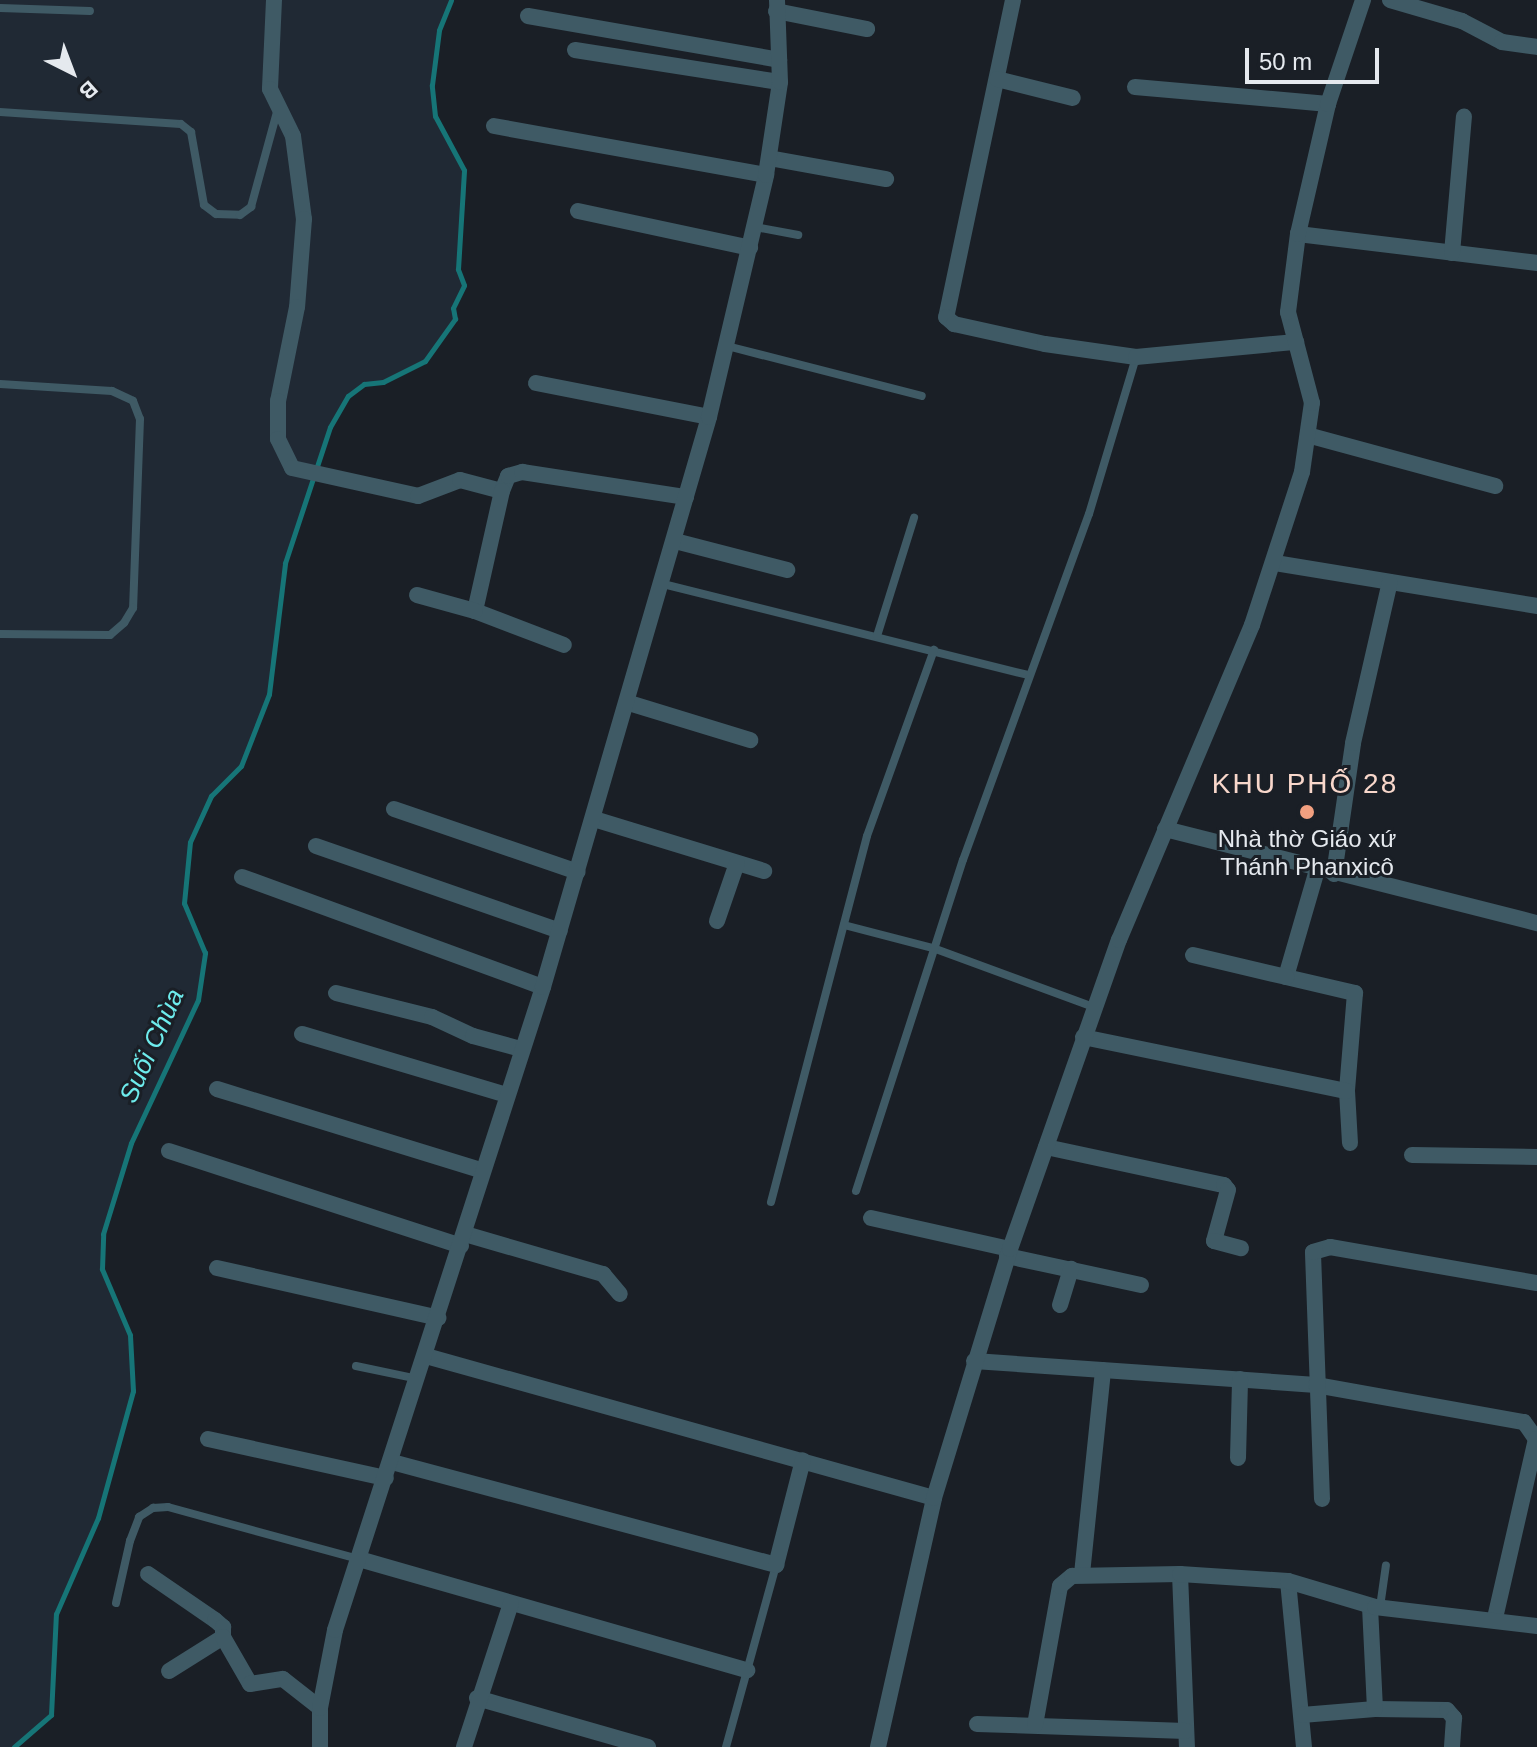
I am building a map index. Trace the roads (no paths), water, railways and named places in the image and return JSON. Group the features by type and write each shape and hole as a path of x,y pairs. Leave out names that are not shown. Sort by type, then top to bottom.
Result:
{"street":[{"path":"274,0 270,89 293,136 304,219 297,307 278,401 278,439 292,468 302,474 328,472 418,496 460,480 502,491"},
{"path":"1013,0 946,317 954,324 1045,344 1136,357 1296,342"},
{"path":"878,1747 934,1498 1008,1252 1093,1007 1275,563 1311,436 1312,403 1288,312 1298,234 1328,104 1363,0"},
{"path":"1390,0 1476,27 1502,42 1537,47"},
{"path":"320,1747 320,1708 332,1642 543,987 629,703 709,417 768,166 780,82 776,5 867,29"},
{"path":"528,16 779,60"},
{"path":"575,50 780,82"},
{"path":"997,79 1073,98"},
{"path":"1135,87 1328,104"},
{"path":"1452,253 1464,117"},
{"path":"494,126 768,166 886,179"},
{"path":"578,211 750,248"},
{"path":"1298,234 1537,263"},
{"path":"536,383 709,417"},
{"path":"1311,436 1495,486"},
{"path":"475,611 508,476 522,472 686,497"},
{"path":"675,541 787,570"},
{"path":"1275,563 1537,606"},
{"path":"1334,874 1353,743 1390,582"},
{"path":"417,595 475,611 564,645"},
{"path":"629,703 750,740"},
{"path":"394,809 578,872"},
{"path":"594,819 764,871"},
{"path":"1165,829 1317,870 1537,923"},
{"path":"316,846 560,931"},
{"path":"717,921 737,863"},
{"path":"1286,977 1317,870"},
{"path":"242,877 543,987"},
{"path":"1193,955 1355,993 1347,1091 1350,1143"},
{"path":"336,993 432,1017 473,1036 521,1049"},
{"path":"302,1034 507,1095"},
{"path":"1083,1037 1347,1091"},
{"path":"217,1089 483,1171"},
{"path":"1046,1147 1224,1185 1228,1190 1214,1241 1241,1248"},
{"path":"169,1151 463,1240 603,1274 620,1294"},
{"path":"1412,1155 1537,1157"},
{"path":"871,1218 1141,1285"},
{"path":"1322,1499 1313,1252 1319,1247 1537,1283"},
{"path":"217,1268 438,1318"},
{"path":"1060,1305 1071,1269"},
{"path":"426,1356 934,1498"},
{"path":"974,1361 1316,1385 1510,1416 1533,1429 1536,1439 1495,1618"},
{"path":"1082,1574 1103,1370"},
{"path":"1238,1458 1240,1379"},
{"path":"208,1439 386,1478"},
{"path":"392,1462 776,1565 803,1460"},
{"path":"359,1559 747,1670"},
{"path":"148,1574 223,1627 223,1637 250,1684 283,1679 320,1708"},
{"path":"1035,1725 1060,1586 1082,1574 1180,1574 1288,1581 1375,1607 1495,1618 1537,1626"},
{"path":"977,1724 1035,1725 1187,1739 1180,1574"},
{"path":"1288,1581 1304,1747"},
{"path":"464,1747 477,1698 511,1603"},
{"path":"1375,1607 1375,1709"},
{"path":"169,1671 223,1637"},
{"path":"477,1698 648,1747"},
{"path":"1302,1715 1375,1709 1447,1710 1454,1718 1452,1747"}],"lane":[{"path":"0,8 90,11"},
{"path":"0,112 181,124 191,132 204,205 216,214 240,215 251,207 279,107"},
{"path":"755,227 798,235"},
{"path":"727,346 922,396"},
{"path":"856,1191 933,948 1027,675 1089,514 1136,357"},
{"path":"0,384 112,391 133,401 140,419 133,608 124,623 110,635 0,634"},
{"path":"877,636 914,518"},
{"path":"663,584 1027,675"},
{"path":"771,1202 867,836 934,650"},
{"path":"844,925 933,948 1093,1007"},
{"path":"356,1366 419,1379"},
{"path":"116,1603 130,1541 139,1517 153,1508 168,1507 359,1559"},
{"path":"726,1747 776,1565"},
{"path":"1375,1607 1386,1565"}],"waterway":[{"name":"Suối Chùa","path":"14,1747 51,1715 56,1614 98,1518 133,1391 130,1335 102,1269 103,1234 131,1143 198,1000 205,953 184,903 190,842 211,796 241,766 269,694 285,563 330,427 348,396 364,384 383,382 425,361 455,319 453,308 464,285 458,269 464,170 435,116 432,85 439,30 451,0"}],"place":[{"name":"Nhà thờ Giáo xứ Thánh Phanxicô","path":"1307,812"}],"district":[{"name":"KHU PHỐ 28","path":"1305,784"}]}
